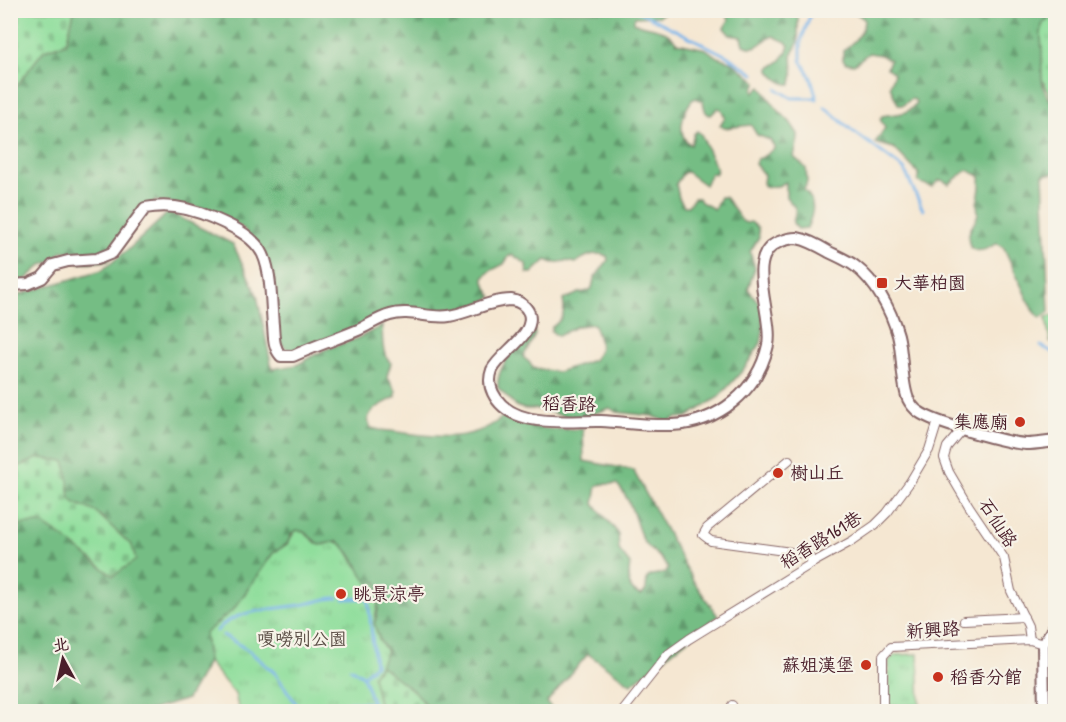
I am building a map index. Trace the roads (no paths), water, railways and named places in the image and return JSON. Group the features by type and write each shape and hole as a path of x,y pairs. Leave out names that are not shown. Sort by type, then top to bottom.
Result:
{"street":[{"name":"稻香路","path":"10,285 28,284 42,278 53,265 68,261 97,259 112,253 145,208 166,205 180,207 200,212 229,225 260,249 268,279 275,343 281,356 293,356 396,313 450,316 501,302 516,301 526,308 530,324 524,335 500,359 491,374 491,390 500,403 515,412 540,421 602,421 672,425 703,421 719,412 733,404 755,378 768,345 768,326 761,276 762,260 771,246 797,238 818,245 855,266 870,281 890,312 898,336 908,398 918,412 938,421 995,438 1026,444 1056,441"},
{"name":"稻香路161巷","path":"624,710 668,654 814,562 852,541 874,525 887,513 910,482 928,450 938,421"},
{"name":"石仙路","path":"963,428 947,447 944,458 946,465 969,506 1004,558 1011,591 1028,626 1030,640"},
{"path":"789,460 707,528 703,535 711,541 806,554 814,562"},
{"path":"964,620 1024,617"},
{"path":"1044,711 1043,644 1056,624"},
{"name":"新興路","path":"883,711 883,656 891,647 1030,640 1043,644"}],"waterway":[{"path":"636,10 727,56 754,74"},
{"path":"812,10 801,41 801,60 811,78 817,99"},
{"path":"777,89 792,98 816,98"},
{"path":"825,107 850,129 904,169 923,210"},
{"path":"1041,346 1056,354"},
{"path":"217,631 225,623 247,613 338,598"},
{"path":"344,599 368,598 375,665 363,676 376,712"},
{"path":"223,635 248,650 275,673 301,711"},
{"path":"350,668 363,676"},
{"path":"340,703 373,703"}],"place":[{"name":"大華柏園","path":"882,283"},
{"name":"集應廟","path":"1020,422"},
{"name":"樹山丘","path":"778,473"},
{"name":"眺景涼亭","path":"341,594"},
{"name":"蘇姐漢堡","path":"866,665"},
{"name":"稻香分館","path":"938,677"}],"park label":[{"name":"嗄嘮別公園","path":"302,639"}]}
